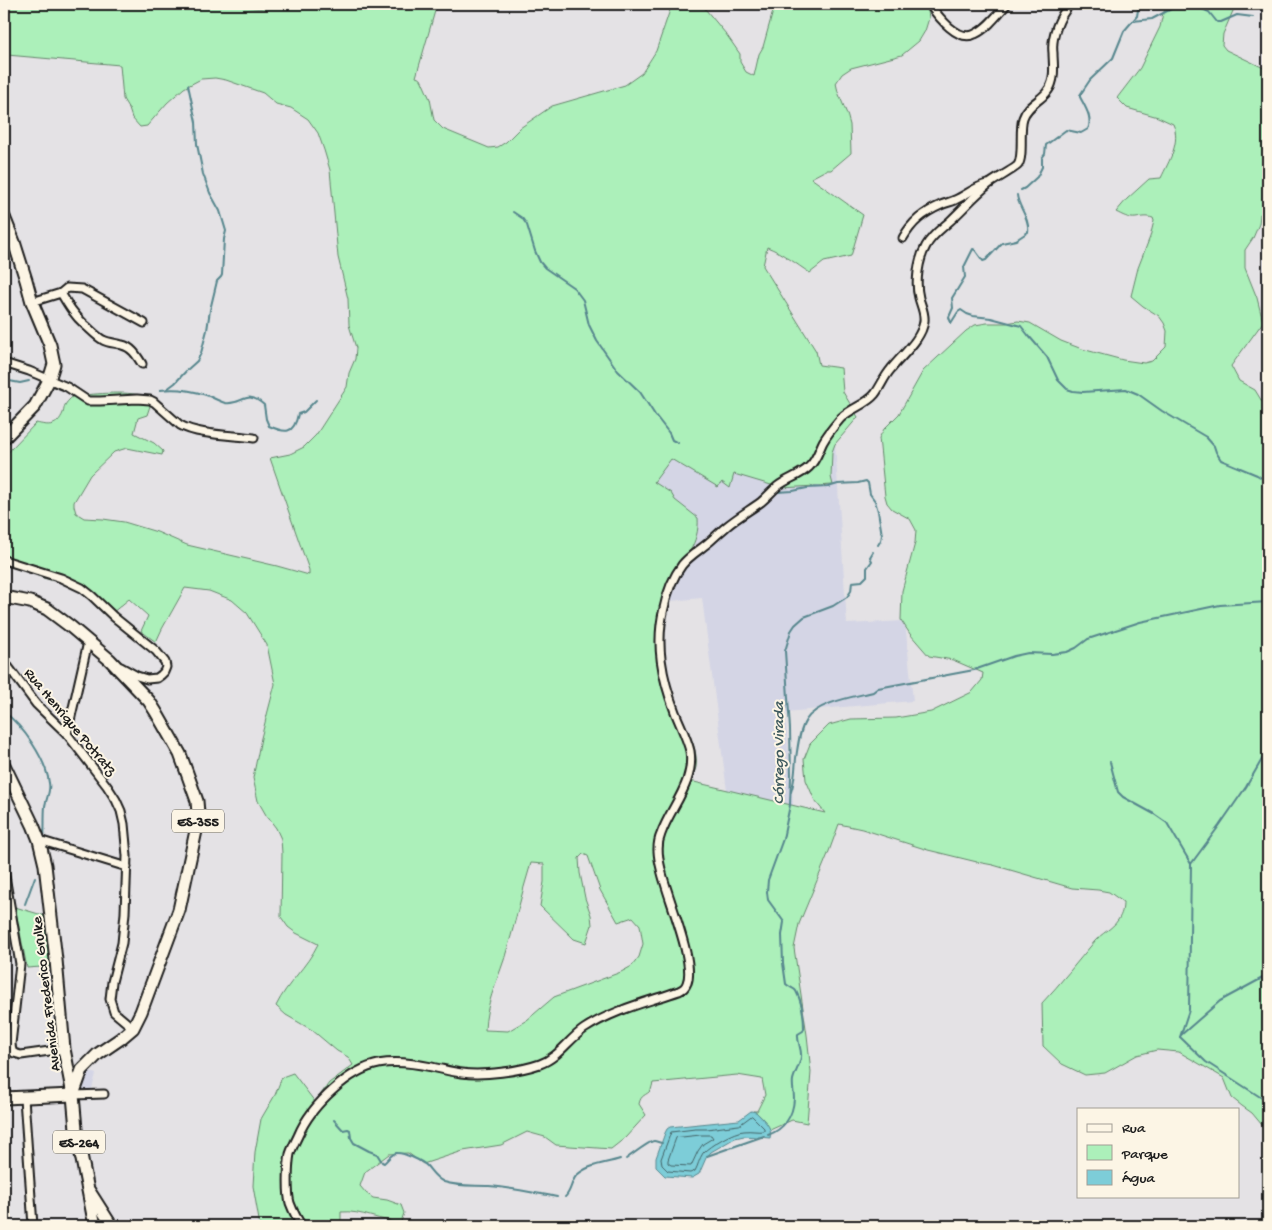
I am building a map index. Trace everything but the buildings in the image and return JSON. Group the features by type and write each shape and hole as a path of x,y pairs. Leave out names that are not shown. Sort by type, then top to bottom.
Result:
{"main road":[{"path":"4,217 32,302 50,345 54,364 50,380 35,406 4,438"},
{"name":"ES-355","path":"5,598 30,602 47,609 110,660 149,701 180,754 197,801 198,813 195,838 179,910 141,1012 132,1028 98,1054 82,1070 73,1095"},
{"name":"Avenida Frederico Grulke","path":"4,765 28,812 39,840 44,865 76,1129 95,1226"},
{"path":"66,1054 88,1063"},
{"path":"4,1098 73,1095"}],"street":[{"path":"929,4 946,24 963,36 974,35 981,30 1007,4"},
{"path":"302,1226 289,1201 290,1154 303,1123 320,1102 344,1080 364,1068 393,1061 419,1064 462,1074 504,1072 541,1064 550,1059 584,1029 602,1019 640,1003 679,992 687,984 689,976 687,954 665,886 658,854 661,833 683,791 690,764 690,751 686,737 667,691 660,649 660,629 671,583 680,567 688,558 779,486 807,469 814,460 824,439 847,413 872,397 891,369 917,338 924,325 924,314 918,291 918,266 924,249 933,235 983,188 1020,164 1020,132 1024,115 1028,108 1045,95 1052,83 1054,68 1053,41 1059,21 1070,4"},
{"path":"903,238 910,226 918,218 980,186 992,183"},
{"path":"32,302 61,293 68,288 82,289 144,323"},
{"path":"61,293 71,310 89,330 105,341 129,347 142,364"},
{"path":"4,363 67,387 88,401 150,400 180,425 191,430 254,438"},
{"path":"4,560 61,578 82,588 156,651 166,666 164,672 157,678 147,679 137,676 110,660"},
{"path":"67,734 88,642"},
{"name":"Rua Henrique Potratz","path":"4,661 36,704 67,734 116,800 124,824 127,867 122,943 112,982 110,999 114,1012 132,1028"},
{"path":"39,840 127,867"},
{"path":"4,870 20,964 11,1044 12,1051 21,1055 66,1054"},
{"path":"73,1095 104,1094"},
{"path":"24,1098 33,1226"},
{"path":"88,1189 112,1226"}],"shaded area":[{"path":"835,442 847,624 905,621 913,701 785,712 794,815 731,822 702,598 660,602 647,448"},
{"path":"84,1070 96,1074 91,1092 78,1089"}],"green space":[{"path":"4,4 241,4 253,8 261,8 273,4 437,4 416,77 421,79 430,99 434,120 443,129 489,148 498,147 506,142 520,128 552,106 625,85 642,73 656,51 672,4 701,4 740,54 740,62 746,72 754,76 775,4 927,4 929,18 925,31 919,41 902,55 851,68 842,74 836,83 850,125 851,153 831,170 826,170 811,178 863,215 851,256 824,262 810,273 784,255 767,247 763,266 816,351 819,365 841,368 843,392 858,417 835,444 832,452 831,477 833,485 781,488 734,474 730,488 722,482 718,487 671,459 654,482 671,493 675,500 698,518 694,544 672,587 666,609 663,632 665,659 671,688 695,750 696,767 690,781 825,813 815,801 806,780 804,759 810,744 829,725 851,719 896,718 931,712 972,692 982,680 983,673 953,660 929,656 901,620 902,591 915,543 916,530 910,519 892,509 887,503 879,438 884,429 899,414 923,371 975,325 1018,321 1030,323 1061,341 1082,349 1123,360 1144,363 1152,361 1166,347 1167,331 1164,323 1159,316 1131,296 1138,268 1150,237 1153,218 1131,218 1116,212 1149,179 1161,178 1175,145 1175,131 1173,124 1158,117 1127,108 1117,98 1140,68 1160,27 1163,13 1168,4 1236,4 1223,34 1222,45 1226,50 1268,70 1268,212 1260,214 1259,224 1245,250 1245,268 1257,298 1263,322 1231,366 1239,381 1255,390 1266,408 1268,416 1268,1129 1252,1113 1232,1098 1224,1078 1179,1052 1157,1050 1137,1055 1105,1073 1085,1075 1062,1064 1043,1046 1042,1003 1095,941 1113,926 1120,916 1123,902 1109,892 1072,888 839,824 799,924 794,948 811,1072 807,1123 792,1120 770,1130 763,1119 753,1111 757,1111 765,1095 762,1079 737,1075 653,1083 651,1090 642,1097 639,1104 646,1115 625,1138 611,1149 556,1145 545,1137 527,1132 501,1145 463,1151 423,1164 408,1153 389,1154 365,1172 360,1186 373,1198 401,1205 404,1213 401,1222 341,1212 342,1226 260,1226 253,1186 255,1152 261,1119 275,1095 282,1077 293,1073 315,1102 329,1083 353,1065 348,1057 337,1051 312,1030 286,1015 276,1006 318,944 296,933 288,927 281,917 281,839 258,801 253,778 275,684 267,645 247,613 232,600 209,591 185,588 156,642 141,631 148,616 129,599 112,613 76,586 43,578 15,567 12,559 4,560 4,459 36,423 49,425 58,421 61,418 66,403 77,394 128,393 145,397 152,400 147,415 138,418 134,433 154,443 163,451 162,455 127,448 114,452 90,475 74,502 76,513 84,518 124,522 157,532 187,545 309,575 309,570 270,458 290,454 304,447 316,435 347,387 349,373 355,359 356,348 349,325 348,299 338,257 330,170 318,133 308,119 291,108 276,104 263,93 226,80 215,78 201,79 184,88 167,103 147,126 140,127 132,118 123,99 120,65 7,55 4,61","holes":["583,854 588,856 600,890 618,922 633,917 640,925 643,944 639,957 632,966 621,972 554,997 527,1020 508,1031 485,1030 489,1003 508,948 531,863 544,864 544,882 540,906 574,939 586,943 592,925 580,873 579,858"]},
{"path":"15,907 49,917 55,966 27,968"}],"water":[{"path":"751,1111 756,1112 767,1124 771,1134 770,1138 744,1136 735,1138 711,1152 706,1158 699,1174 692,1178 665,1176 656,1167 656,1158 665,1133 670,1127 739,1120"}],"waterway":[{"name":"Córrego Virada","path":"1021,190 1037,177 1042,167 1042,158 1045,154 1046,145 1066,130 1081,133 1088,129 1090,121 1080,95 1090,80 1113,58 1124,31 1137,16 1139,4"},
{"path":"1133,21 1152,19 1171,9 1187,5 1209,12 1217,22 1237,15 1253,17"},
{"path":"167,389 197,361 201,353 217,281 222,275 226,231 220,211 210,193 203,174 197,144 196,122 188,85"},
{"name":"Córrego Virada","path":"951,323 949,317 953,308 952,298 965,277 964,267 973,249 983,261 1002,243 1016,240 1028,232 1026,217 1019,204 1017,195"},
{"path":"513,212 522,218 527,225 540,262 545,268 574,288 583,300 589,325 597,341 618,371 640,392 672,440 678,443"},
{"path":"951,323 961,310 973,316 991,318 1021,326 1047,357 1058,380 1067,389 1083,392 1126,389 1138,394 1162,411 1206,437 1214,446 1221,460 1257,475 1268,482"},
{"path":"4,380 20,383 29,381"},
{"path":"160,390 189,391 206,395 225,403 253,398 264,405 269,426 284,431 291,429 298,414 304,412 316,400"},
{"path":"777,492 866,481 878,511 882,535 878,545"},
{"name":"Córrego Virada","path":"768,1135 779,1129 787,1121 792,1111 794,1099 793,1080 801,1057 798,1034 804,1028 804,1019 798,995 795,990 786,984 782,935 784,922 768,900 767,892 768,880 783,839 790,805 790,729 785,651 791,631 795,625 804,617 833,606 847,597 851,591 852,582 862,581 867,576 867,568 872,561 870,557 873,552"},
{"path":"791,792 799,739 804,724 812,714 827,705 846,698 873,692 878,688 974,670 1014,656 1028,653 1052,654 1067,652 1088,639 1140,622 1220,605 1268,602"},
{"path":"4,712 26,734 47,774 49,789 45,806 44,838"},
{"path":"1191,864 1246,787 1268,749"},
{"path":"1110,762 1118,792 1123,797 1167,823 1191,864 1189,1010 1180,1037"},
{"path":"25,904 35,877"},
{"path":"4,955 9,937"},
{"path":"1181,1035 1220,1001 1268,975"},
{"path":"1180,1037 1206,1062 1268,1102"},
{"path":"334,1120 343,1130 350,1130 354,1143 377,1154 384,1163 393,1155 399,1153 408,1155 421,1162 439,1179 450,1184 498,1187 557,1197"},
{"name":"Córrego Virada","path":"707,1156 764,1136"},
{"path":"626,1159 652,1142 662,1143"},
{"path":"565,1197 574,1178 581,1172 591,1167 620,1159"},
{"path":"4,1166 6,1226"}]}
